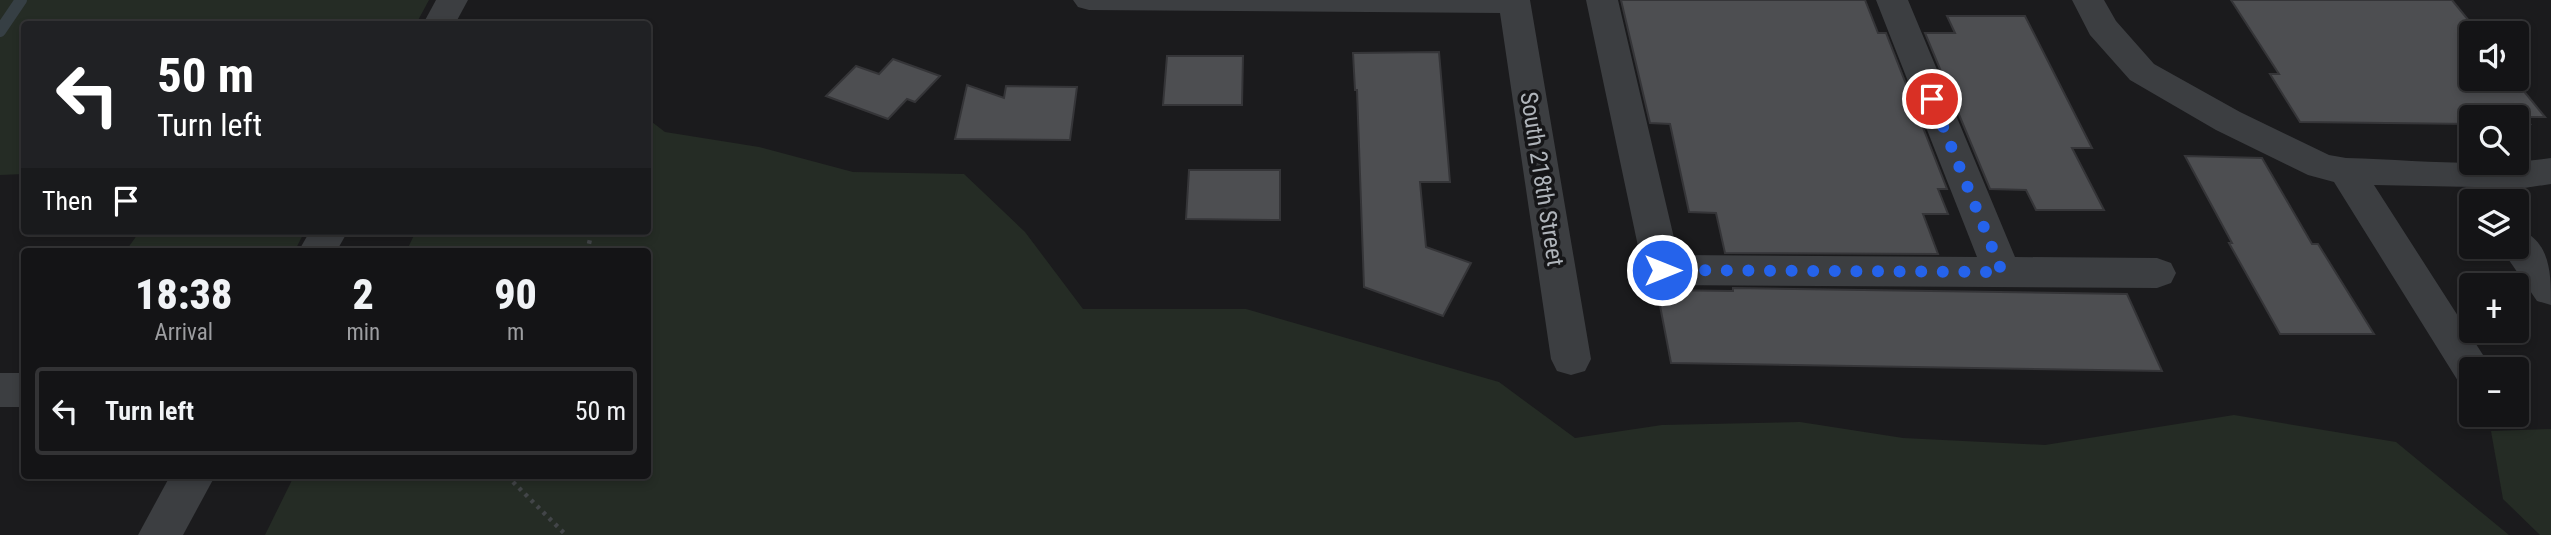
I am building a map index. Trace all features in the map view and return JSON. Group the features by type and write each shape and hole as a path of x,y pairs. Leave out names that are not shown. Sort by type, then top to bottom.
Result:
{"street":[{"path":"441,21 452,0"},
{"path":"1089,0 1514,1"},
{"path":"1602,0 1662,270 2157,273"},
{"path":"1892,0 2002,272"},
{"path":"2088,0 2102,27 2142,72 2228,121 2321,166 2477,187 2551,171"},
{"name":"South 218th Street","path":"1514,1 1571,359"},
{"path":"2346,171 2464,357"},
{"path":"2528,259 2551,290"},
{"path":"0,390 21,390"},
{"path":"160,535 191,479"}],"path":[{"path":"510,479 566,535"}],"shaded area":[{"path":"0,0 429,0 418,21 21,21 21,174 0,175"},
{"path":"651,121 665,132 759,147 853,172 964,174 1025,232 1083,309 1246,309 1499,382 1575,438 1662,425 1800,422 1903,438 2045,445 2234,415 2396,442 2509,535 265,535 293,479 651,479 651,248 408,248 414,235 651,235"},
{"path":"137,235 303,235 296,248 128,248"},
{"path":"2551,429 2551,535 2540,535 2503,499 2491,431"}],"building":[{"path":"1621,0 1865,0 1878,33 1886,33 1947,189 1938,189 1948,214 1923,214 1938,254 1725,253 1716,213 1689,212 1670,124 1650,123"},
{"path":"2231,0 2452,0 2469,21 2459,21 2459,91 2524,91 2545,117 2529,117 2529,105 2459,105 2459,124 2300,122 2270,74 2279,74"},
{"path":"1947,16 2025,16 2092,148 2072,148 2104,210 2036,210 2026,190 1990,189 1925,33 1955,33"},
{"path":"1439,52 1450,182 1420,182 1426,247 1471,263 1443,316 1364,287 1357,90 1353,53"},
{"path":"1167,56 1243,56 1242,105 1163,105"},
{"path":"893,59 940,76 915,102 907,99 888,119 826,96 856,66 879,74"},
{"path":"967,85 1004,98 1006,86 1077,87 1070,140 955,139"},
{"path":"2185,156 2262,158 2312,244 2318,244 2374,334 2280,334 2229,243 2232,243"},
{"path":"1189,170 1280,170 1280,220 1186,219"},
{"path":"1733,288 2127,294 2162,371 1671,363 1657,290 1733,291"}],"waterway":[{"path":"0,31 21,0"}],"route":[{"path":"1662,270 2002,272 1932,99"}]}
